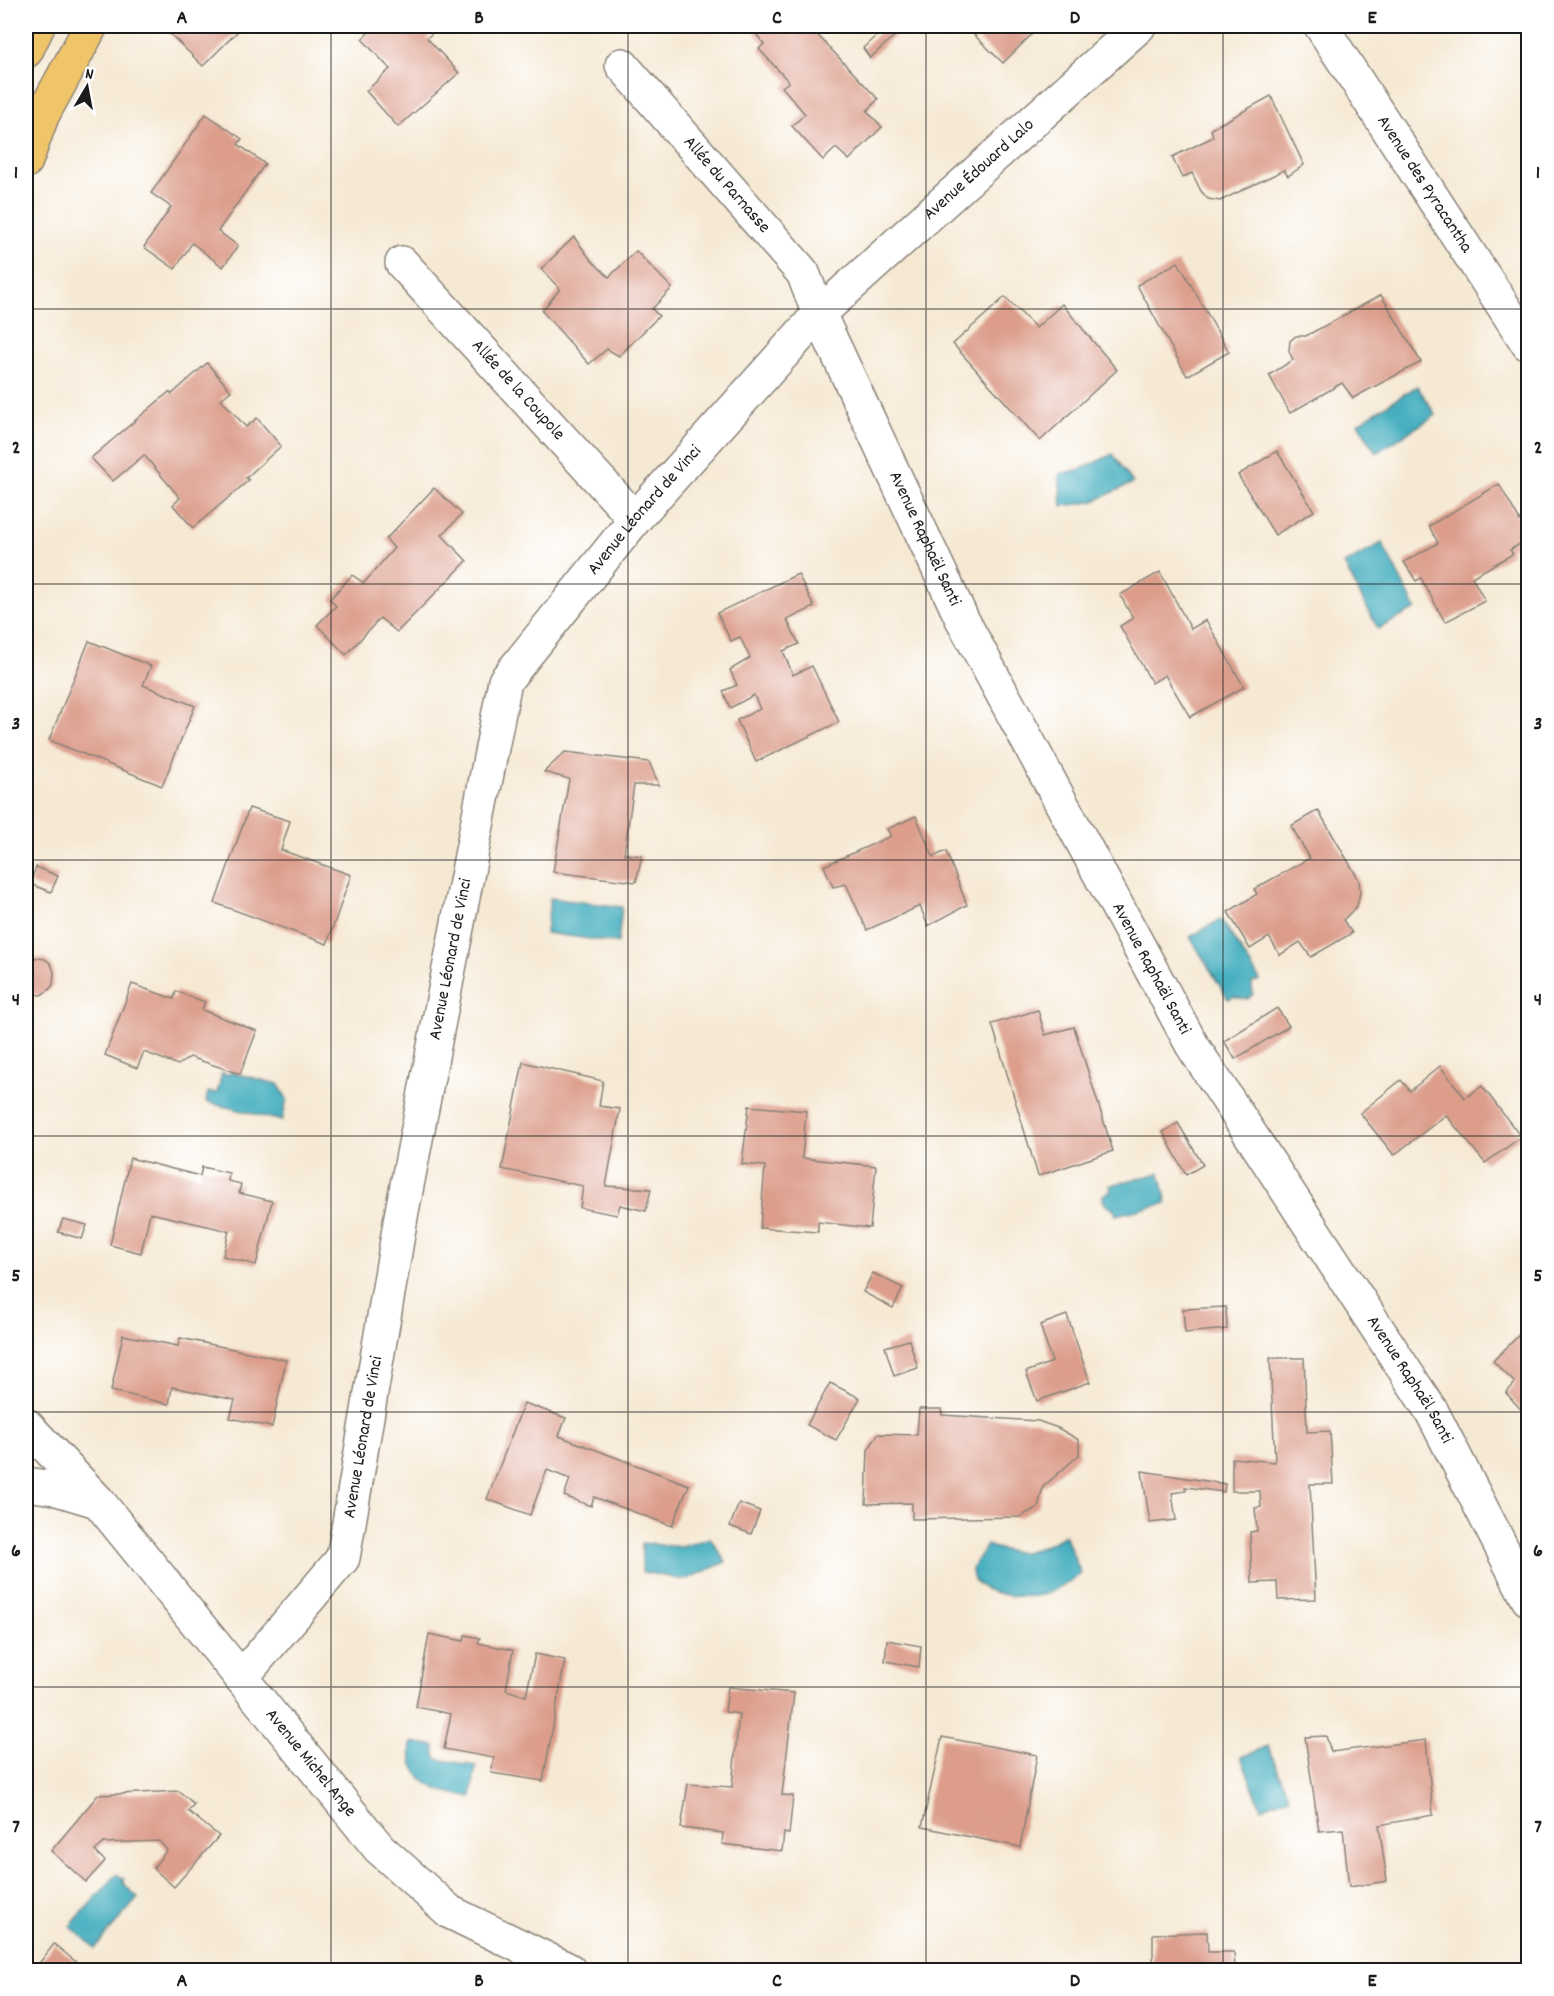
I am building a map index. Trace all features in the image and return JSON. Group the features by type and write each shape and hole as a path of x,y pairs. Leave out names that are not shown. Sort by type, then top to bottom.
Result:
{"main road":[{"path":"26,51 38,26"},
{"path":"26,161 42,116 92,26"}],"street":[{"name":"Avenue Édouard Lalo","path":"819,314 1136,26"},
{"name":"Avenue des Pyracantha","path":"1321,26 1528,344"},
{"name":"Allée du Parnasse","path":"622,64 803,273 819,314"},
{"name":"Allée de la Coupole","path":"402,263 635,519"},
{"name":"Avenue Léonard de Vinci","path":"241,1678 343,1558 402,1211 505,681 635,519 819,314"},
{"name":"Avenue Raphaël Santi","path":"819,314 962,619 1192,1045 1432,1412 1528,1599"},
{"name":"Avenue Michel Ange","path":"26,1425 98,1501 379,1848 450,1912 569,1971"},
{"path":"26,1484 54,1488 98,1501"}],"water":[{"path":"1417,386 1436,415 1376,453 1358,423"},
{"path":"1113,454 1133,483 1092,502 1062,506 1059,474 1081,469"},
{"path":"1382,543 1416,609 1378,629 1344,564"},
{"path":"550,898 622,907 618,943 546,933"},
{"path":"1221,919 1260,980 1252,983 1253,994 1248,999 1235,996 1228,999 1190,937"},
{"path":"230,1072 278,1084 287,1099 282,1121 206,1102 208,1092 217,1093 222,1073 229,1075"},
{"path":"1160,1173 1167,1203 1116,1215 1114,1210 1104,1203 1103,1195 1111,1191 1110,1185"},
{"path":"1065,1535 1081,1574 1059,1588 1037,1596 1014,1596 991,1591 975,1580 972,1572 973,1565 987,1545 1009,1551 1028,1551 1046,1546"},
{"path":"710,1538 726,1562 685,1580 642,1572 642,1543 682,1547"},
{"path":"412,1742 435,1746 435,1756 438,1759 476,1766 471,1797 445,1792 423,1780 412,1762 410,1750"},
{"path":"1268,1746 1289,1797 1261,1808 1241,1757"},
{"path":"117,1874 124,1879 122,1882 138,1898 95,1948 70,1926"}],"building":[{"path":"171,26 230,26 237,32 203,66 166,30"},
{"path":"365,26 434,26 437,29 427,38 459,73 398,127 366,91 390,69 362,39 370,31"},
{"path":"750,26 809,26 878,99 867,111 882,127 849,160 836,148 823,160 792,126 805,114 782,87 789,82 759,49 764,44"},
{"path":"887,26 892,26 899,32 870,58 863,48"},
{"path":"965,26 1035,26 1038,28 1003,63"},
{"path":"1271,96 1304,165 1288,176 1284,170 1220,201 1208,199 1192,173 1182,178 1172,157 1213,137 1211,129"},
{"path":"206,114 242,139 238,144 265,164 218,231 238,246 223,267 192,243 175,269 144,247 171,207 151,193"},
{"path":"574,237 591,260 609,277 636,251 672,288 652,309 659,316 619,356 607,349 589,364 542,311 560,289 541,269"},
{"path":"1178,262 1229,352 1187,376 1137,285"},
{"path":"1381,295 1421,362 1353,398 1342,383 1290,413 1269,375 1293,360 1289,351 1290,341 1296,336 1306,336"},
{"path":"1005,297 1036,328 1062,304 1117,370 1040,441 953,344"},
{"path":"207,363 231,391 221,399 246,427 257,418 281,446 246,478 249,480 193,528 173,505 180,498 144,455 113,481 91,458 169,392 172,394"},
{"path":"1277,451 1314,511 1275,535 1238,475"},
{"path":"1499,484 1528,535 1528,539 1510,550 1513,554 1472,577 1485,601 1445,622 1421,578 1416,581 1404,562 1438,543 1429,526"},
{"path":"434,488 462,514 442,535 467,561 397,632 380,618 346,655 317,625 336,606 330,599 352,575 364,583 394,548 386,539"},
{"path":"1160,572 1191,629 1206,620 1244,687 1190,717 1165,675 1152,683 1120,626 1133,618 1120,595"},
{"path":"798,574 814,607 787,620 799,644 783,651 793,675 812,666 839,722 756,762 737,720 760,709 754,695 730,708 723,691 737,685 730,670 750,658 740,637 731,641 717,613"},
{"path":"89,641 151,666 143,685 195,706 162,786 49,740"},
{"path":"565,752 649,762 659,785 634,785 624,854 642,856 636,882 553,872 569,779 544,772"},
{"path":"249,808 290,821 281,850 351,875 327,944 215,903"},
{"path":"1318,810 1359,880 1360,893 1357,906 1343,920 1352,933 1311,957 1300,942 1280,955 1269,937 1250,949 1228,912 1257,894 1254,889 1310,858 1291,826"},
{"path":"916,816 933,857 946,851 967,905 928,926 920,906 867,930 846,884 833,887 824,866 891,836 887,829"},
{"path":"36,867 58,876 51,892 30,884"},
{"path":"30,957 45,959 51,964 54,972 53,985 41,995 26,994 26,959"},
{"path":"132,984 174,999 176,991 205,1002 202,1010 257,1031 240,1074 190,1057 178,1065 144,1052 137,1068 105,1055"},
{"path":"1277,1008 1289,1026 1235,1059 1224,1041"},
{"path":"1038,1010 1045,1035 1074,1027 1113,1151 1038,1176 992,1024"},
{"path":"523,1062 603,1081 599,1106 620,1109 606,1186 651,1189 646,1211 620,1205 617,1215 580,1208 583,1186 502,1169"},
{"path":"1440,1066 1465,1098 1482,1086 1521,1137 1485,1163 1446,1115 1394,1155 1360,1113 1401,1080 1410,1091"},
{"path":"749,1106 806,1111 802,1158 876,1166 870,1228 818,1222 818,1232 760,1228 765,1166 742,1164"},
{"path":"1178,1123 1203,1165 1186,1175 1163,1132"},
{"path":"130,1158 200,1176 202,1167 229,1173 228,1181 241,1184 239,1193 272,1201 256,1265 223,1256 229,1231 150,1213 141,1253 110,1245"},
{"path":"63,1219 87,1225 82,1239 58,1232"},
{"path":"873,1273 903,1288 893,1308 863,1292"},
{"path":"1226,1307 1227,1329 1185,1333 1183,1309"},
{"path":"1067,1315 1090,1382 1037,1401 1026,1372 1052,1362 1040,1325"},
{"path":"1527,1327 1528,1417 1506,1393 1515,1383 1493,1361"},
{"path":"123,1335 178,1346 180,1338 286,1360 272,1427 230,1418 235,1400 172,1387 169,1404 111,1391"},
{"path":"909,1340 918,1368 894,1376 885,1347"},
{"path":"1270,1358 1304,1358 1307,1432 1330,1431 1333,1484 1310,1484 1316,1599 1278,1600 1277,1582 1252,1583 1250,1532 1257,1531 1255,1508 1261,1507 1260,1491 1232,1491 1232,1458 1275,1462"},
{"path":"830,1383 860,1398 836,1440 807,1425"},
{"path":"524,1403 566,1418 559,1436 689,1485 672,1526 594,1497 591,1506 564,1496 570,1479 547,1470 530,1515 487,1499"},
{"path":"919,1409 941,1409 942,1415 1038,1421 1058,1428 1079,1440 1079,1455 1043,1487 1038,1507 1020,1517 912,1519 912,1503 866,1504 868,1450 878,1434 917,1435"},
{"path":"1142,1471 1225,1484 1224,1492 1185,1487 1186,1491 1172,1493 1176,1520 1150,1523"},
{"path":"739,1503 760,1511 751,1534 730,1526"},
{"path":"429,1634 464,1641 465,1635 480,1638 478,1643 513,1650 506,1690 526,1696 535,1654 565,1660 543,1781 491,1773 494,1758 444,1749 451,1714 416,1707"},
{"path":"887,1640 921,1646 919,1667 885,1661"},
{"path":"728,1687 794,1693 782,1795 793,1796 789,1834 784,1833 782,1851 722,1844 723,1833 681,1828 688,1784 732,1787 739,1714 725,1712"},
{"path":"1326,1736 1331,1752 1426,1740 1433,1815 1379,1825 1387,1881 1349,1887 1343,1829 1319,1831 1305,1737"},
{"path":"942,1737 1037,1755 1020,1847 922,1827"},
{"path":"179,1791 194,1804 188,1811 219,1836 174,1887 153,1868 167,1850 159,1841 104,1843 95,1851 105,1861 86,1882 51,1851 98,1795"},
{"path":"1207,1932 1208,1952 1234,1952 1235,1970 1153,1970 1153,1934"},
{"path":"54,1944 81,1966 77,1970 51,1970 40,1962"}]}
